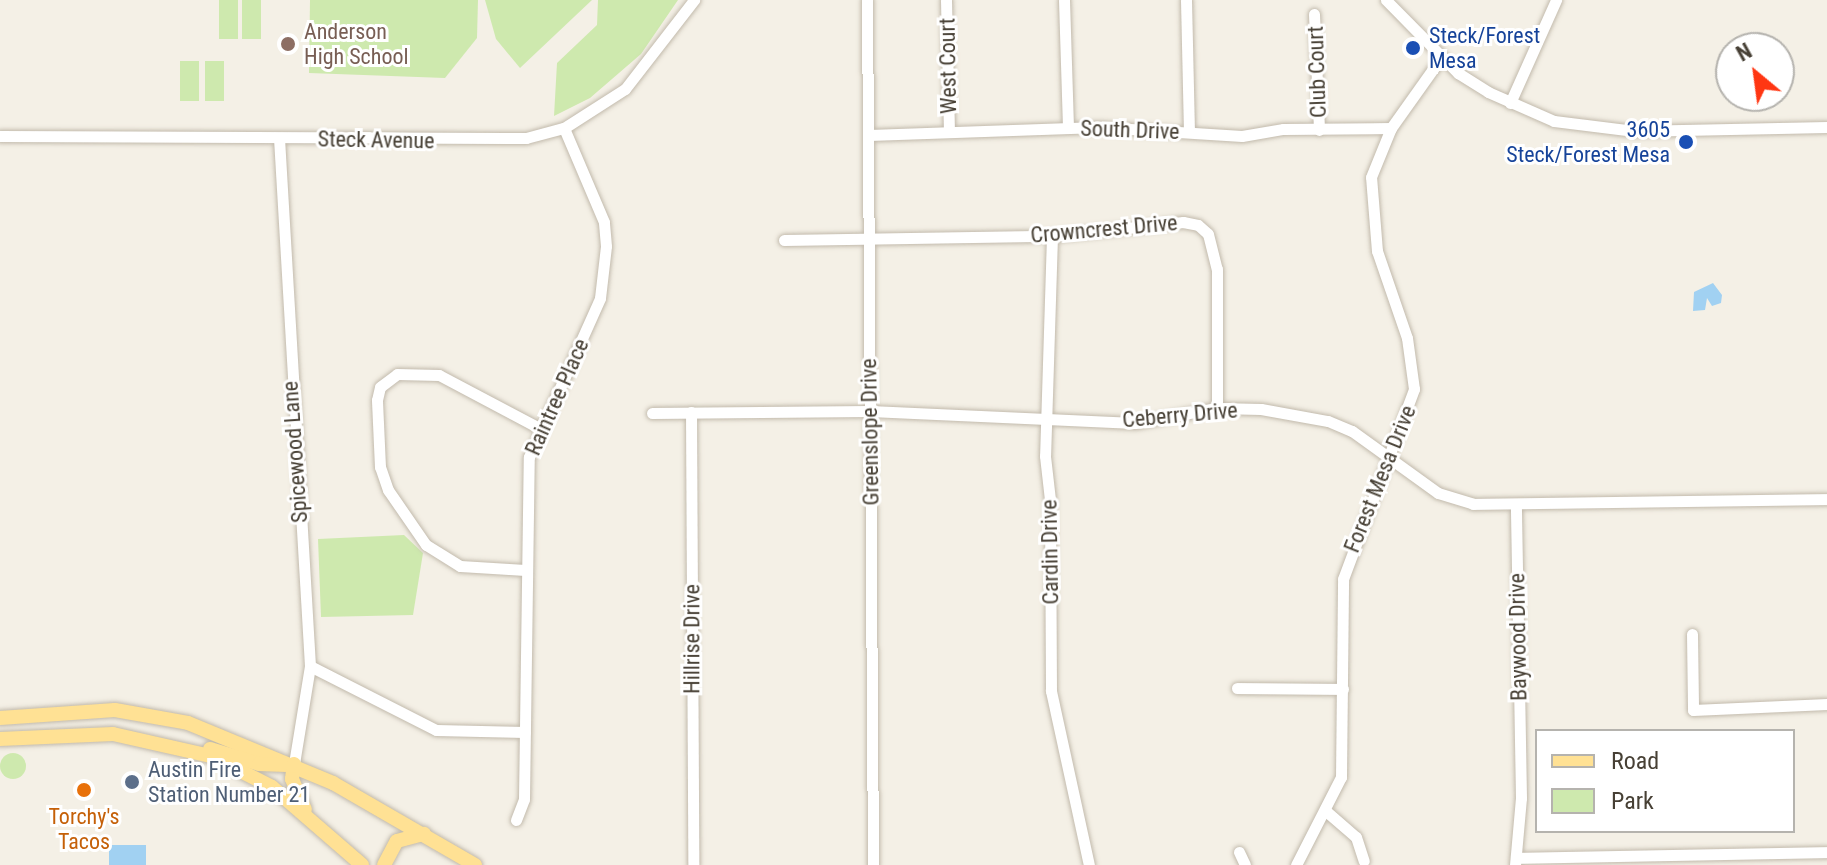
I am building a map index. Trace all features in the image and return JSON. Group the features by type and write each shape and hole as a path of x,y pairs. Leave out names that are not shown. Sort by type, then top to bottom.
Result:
{"main road":[{"path":"0,718 77,710 152,715 218,733 294,764 475,865"},
{"path":"0,739 113,734 182,747 218,750 259,764 294,764"},
{"path":"182,747 272,787 308,814 362,865"},
{"path":"272,787 294,764"},
{"path":"294,764 292,779 308,814"},
{"path":"384,865 397,841 424,834"}],"street":[{"name":"Steck Avenue","path":"0,136 503,141 564,128 605,105 632,83 694,0"},
{"name":"Greenslope Drive","path":"867,0 873,865"},
{"name":"West Court","path":"946,0 949,132"},
{"path":"1064,0 1068,128"},
{"path":"1186,0 1189,132"},
{"path":"1386,0 1440,59 1510,103 1554,121 1601,129 1827,127"},
{"path":"1510,103 1556,0"},
{"name":"Club Court","path":"1314,14 1319,130"},
{"name":"Forest Mesa Drive","path":"1296,865 1327,812 1344,754 1343,579 1391,459 1414,389 1407,338 1371,223 1371,177 1391,128 1440,59"},
{"name":"Raintree Place","path":"516,820 524,799 528,465 539,428 593,316 604,274 604,222 564,128"},
{"name":"South Drive","path":"869,135 1068,128 1242,136 1391,128"},
{"name":"Spicewood Lane","path":"279,138 310,666 294,764"},
{"name":"Crowncrest Drive","path":"784,240 1052,236 1183,222 1198,225 1208,234 1217,269 1217,408"},
{"name":"Cardin Drive","path":"1052,236 1047,415 1051,691 1089,865"},
{"path":"525,570 460,566 426,545 388,490 380,467 377,400 380,387 397,374 439,375 539,428"},
{"name":"Ceberry Drive","path":"652,413 870,411 1047,415 1135,423 1217,408 1261,409 1328,421 1453,500 1516,505 1827,499"},
{"name":"Hillrise Drive","path":"691,412 693,865"},
{"name":"Baywood Drive","path":"1515,861 1521,798 1516,505"},
{"path":"1692,634 1693,710 1827,704"},
{"path":"310,666 436,730 525,732"},
{"path":"1237,688 1343,689"},
{"path":"1327,812 1356,837 1364,861"},
{"path":"1239,852 1245,865"},
{"path":"1515,861 1647,860 1827,852"}],"green space":[{"path":"219,0 238,0 238,39 219,39"},
{"path":"242,0 261,0 261,39 242,39"},
{"path":"310,0 478,0 477,38 445,78 309,73"},
{"path":"485,0 592,0 520,68 496,39"},
{"path":"598,0 678,0 641,54 590,98 554,116 557,63 597,25"},
{"path":"180,61 199,61 199,101 180,101"},
{"path":"205,61 224,61 224,101 205,101"},
{"path":"404,535 423,553 413,615 321,617 318,539"},
{"path":"13,753 22,757 26,766 22,775 13,779 4,775 0,766 4,757"}],"water":[{"path":"1713,283 1722,295 1721,303 1712,306 1707,298 1705,310 1693,311 1694,292"},
{"path":"109,845 146,845 146,865 109,865"}],"place":[{"name":"Anderson High School","path":"288,44"},
{"name":"Steck/Forest Mesa","path":"1413,48"},
{"name":"3605 Steck/Forest Mesa","path":"1686,142"},
{"name":"Austin Fire Station Number 21","path":"132,782"},
{"name":"Torchy's Tacos","path":"84,790"}]}
